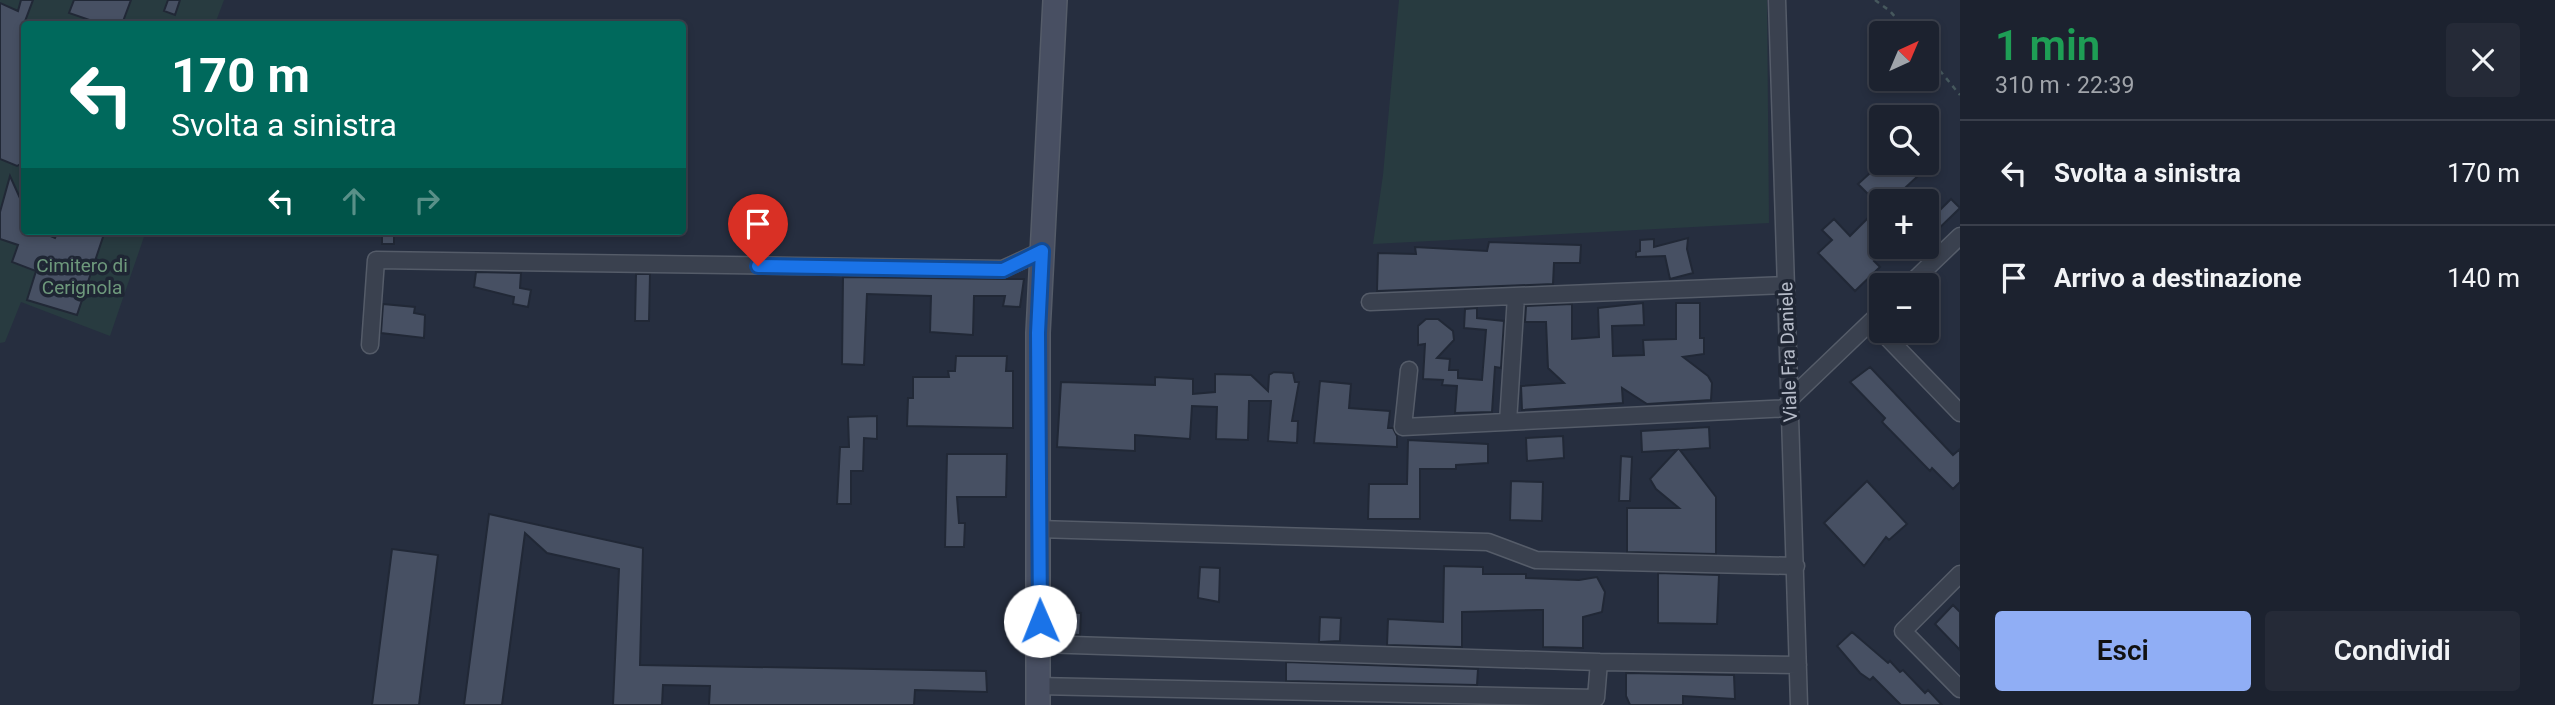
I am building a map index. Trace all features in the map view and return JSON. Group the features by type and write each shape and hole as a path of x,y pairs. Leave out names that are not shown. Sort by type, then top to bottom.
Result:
{"street":[{"path":"1055,0 1038,333 1041,644 1038,696 1596,698 1599,662"},
{"name":"Viale Fra Daniele","path":"1777,0 1799,705"},
{"path":"1921,273 1960,236"},
{"path":"370,345 376,260 1003,270 1042,251"},
{"path":"1370,302 1785,285"},
{"path":"1508,422 1516,296"},
{"path":"1409,370 1403,427 1508,422 1789,398 1869,331"},
{"path":"1897,343 1960,413"},
{"path":"1788,367 1808,382"},
{"path":"1038,529 1474,541 1488,542 1536,560 1796,566"},
{"path":"1960,575 1903,631 1960,689"},
{"path":"1041,644 1599,662 1798,665"}],"path":[{"path":"1875,0 1890,10 1899,21"},
{"path":"1939,70 1960,95"}],"green space":[{"name":"Cimitero di Cerignola","path":"0,0 224,0 216,21 21,21 21,235 145,235 110,336 21,302 5,342 0,343"},
{"path":"1399,0 1767,0 1769,223 1373,244 1383,175"}],"building":[{"path":"21,0 33,0 25,21 21,21 21,164 17,166 0,159 0,3 18,11"},
{"path":"74,0 131,0 123,21 92,21 69,13"},
{"path":"168,0 180,0 175,15 164,11"},
{"path":"1869,174 1919,175 1906,187 1908,189 1869,189 1869,195 1858,184"},
{"path":"10,176 21,200 21,235 48,235 55,238 56,235 104,235 77,315 27,300 36,271 12,262 18,245 0,239 0,212"},
{"path":"1951,199 1960,208 1939,228 1939,211"},
{"path":"1869,217 1869,259 1876,259 1874,261 1880,267 1874,273 1869,273 1869,278 1855,291 1818,253 1832,240 1822,230 1834,219 1850,236"},
{"path":"382,235 394,235 394,244 382,244"},
{"path":"1688,238 1687,249 1693,273 1670,279 1665,256 1636,257 1636,252 1640,251 1640,240 1654,239 1654,247"},
{"path":"1489,242 1581,245 1580,263 1554,263 1553,284 1377,291 1378,253 1416,254 1415,247 1487,251"},
{"path":"476,272 521,273 520,288 531,290 528,307 513,304 514,297 474,287"},
{"path":"636,274 650,274 649,321 635,321"},
{"path":"843,277 1024,279 1020,307 1003,306 1005,296 974,296 973,335 930,332 931,296 867,294 864,365 842,364"},
{"path":"1643,303 1644,325 1612,326 1613,356 1644,355 1643,340 1676,339 1676,303 1700,303 1700,338 1704,338 1704,354 1683,357 1708,376 1712,383 1711,400 1647,404 1622,388 1623,403 1522,410 1521,386 1564,383 1548,368 1546,322 1525,322 1526,306 1572,304 1572,339 1599,337 1598,308"},
{"path":"383,304 415,307 414,313 425,315 424,338 381,333"},
{"path":"1477,308 1477,318 1504,321 1501,368 1495,367 1492,412 1455,413 1457,386 1442,385 1443,380 1423,379 1425,344 1418,345 1418,326 1426,319 1438,319 1453,331 1454,340 1437,358 1450,359 1449,370 1458,370 1458,378 1482,380 1486,330 1464,328 1465,309"},
{"path":"956,356 1007,356 1006,371 1013,371 1013,428 907,426 908,398 913,398 913,377 949,377 948,371 955,371"},
{"path":"1870,367 1953,455 1960,449 1960,482 1953,489 1932,468 1930,471 1882,422 1885,418 1850,382"},
{"path":"1274,372 1293,373 1295,382 1299,382 1292,421 1298,421 1297,443 1268,441 1271,401 1249,401 1248,440 1216,439 1217,407 1192,406 1190,439 1135,435 1135,451 1057,447 1061,382 1155,385 1155,377 1193,379 1193,394 1215,392 1215,374 1251,375 1268,391 1269,375"},
{"path":"1320,381 1351,384 1349,408 1390,411 1388,428 1393,428 1397,436 1397,447 1314,443"},
{"path":"877,416 877,439 864,438 863,471 851,471 851,504 837,504 840,447 849,447 848,417"},
{"path":"1709,427 1710,448 1680,450 1716,497 1716,554 1627,552 1627,508 1679,508 1656,489 1650,479 1677,450 1642,452 1641,431"},
{"path":"1563,436 1564,458 1527,461 1526,438"},
{"path":"1408,440 1488,444 1488,463 1456,465 1456,469 1420,469 1420,519 1368,519 1369,484 1407,484"},
{"path":"947,454 1007,454 1006,497 957,497 959,523 965,523 964,547 945,547"},
{"path":"1621,456 1632,457 1630,501 1619,501"},
{"path":"1511,481 1543,482 1542,521 1510,520"},
{"path":"1867,481 1907,524 1889,540 1886,537 1864,566 1824,523"},
{"path":"489,514 643,548 640,665 986,671 987,692 915,690 914,705 709,705 710,686 663,685 662,705 613,705 619,569 547,553 525,533 502,705 464,705"},
{"path":"392,549 438,555 419,705 372,705"},
{"path":"1444,566 1483,567 1483,574 1526,574 1526,578 1579,580 1597,577 1605,592 1602,612 1583,617 1583,648 1543,647 1543,610 1462,612 1462,647 1387,645 1388,619 1443,622"},
{"path":"1200,567 1220,568 1219,602 1198,598"},
{"path":"1658,573 1719,575 1717,624 1658,623"},
{"path":"1953,605 1960,612 1960,650 1935,624"},
{"path":"1060,612 1081,613 1080,635 1059,634"},
{"path":"1320,617 1341,618 1340,641 1319,642"},
{"path":"1852,632 1900,672 1903,670 1925,693 1928,690 1942,705 1901,705 1873,677 1870,680 1860,673 1837,646"},
{"path":"1286,662 1478,669 1477,685 1286,681"},
{"path":"1626,673 1734,675 1735,699 1683,696 1683,705 1630,705 1626,696"}],"route":[{"path":"758,266 1003,270 1042,251 1038,333 1040,621"}]}
